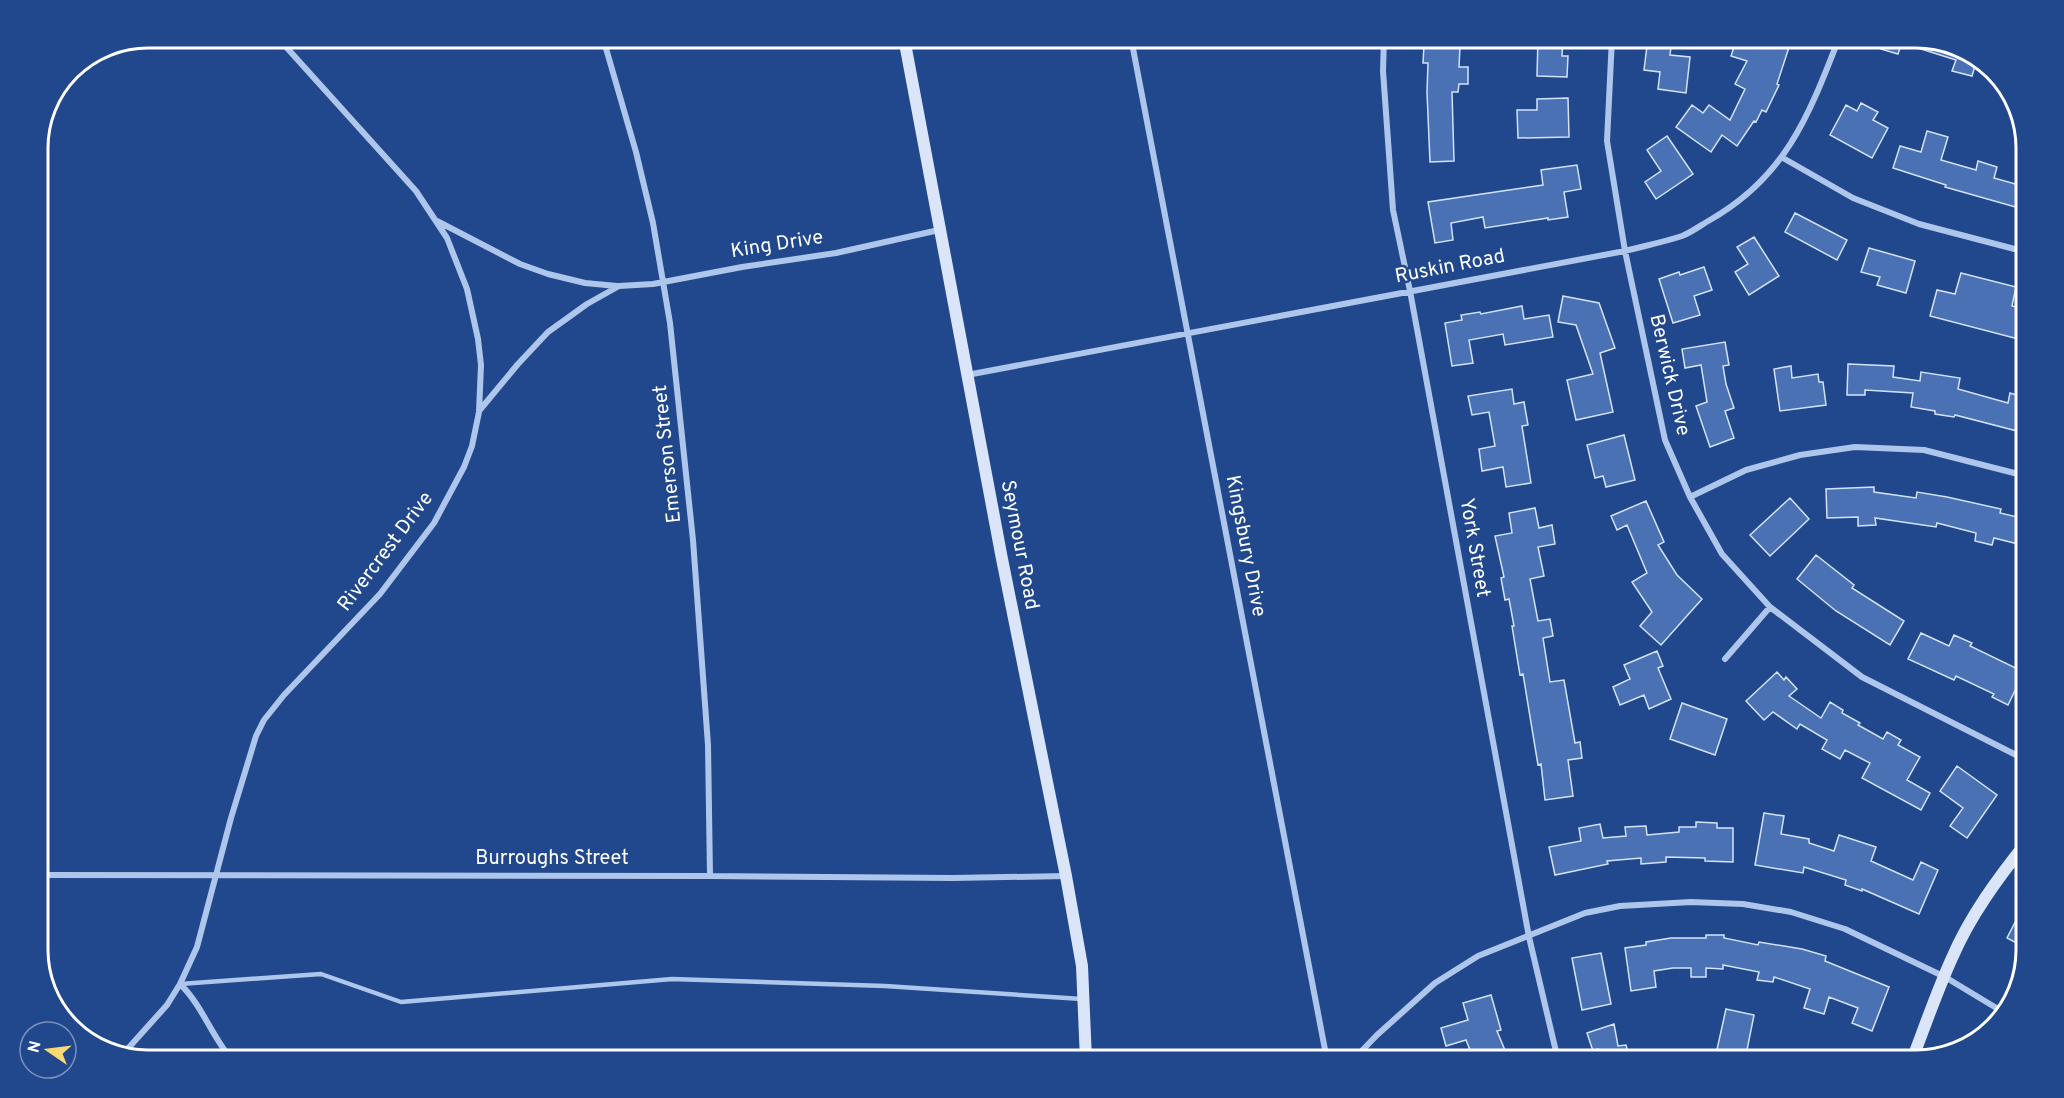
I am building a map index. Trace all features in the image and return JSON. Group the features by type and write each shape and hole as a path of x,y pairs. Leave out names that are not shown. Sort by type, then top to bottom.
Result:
{"street":[{"name":"Rivercrest Drive","path":"128,1048 167,1005 180,984 197,947 249,759 264,720 284,695 380,594 434,523 464,467 472,446 479,412 481,365 478,339 458,261 436,220 416,191 287,48"},
{"name":"Emerson Street","path":"606,48 636,152 653,223 671,334 693,540 708,745 710,876"},
{"name":"Seymour Road","path":"906,48 966,375 1066,876 1082,966 1086,1050"},
{"name":"Kingsbury Drive","path":"1133,48 1325,1050"},
{"name":"York Street","path":"1384,48 1383,71 1393,210 1410,291 1529,937 1556,1050"},
{"name":"Berwick Drive","path":"1612,48 1607,141 1625,251 1665,440 1690,497 1722,554 1770,607 1862,677 2016,755"},
{"name":"Ruskin Road","path":"966,375 1625,251 1684,235 1730,209 1766,177 1783,158 1814,104 1835,48"},
{"path":"1783,158 1853,198 1908,220 2016,249"},
{"name":"King Drive","path":"436,220 520,264 585,283 619,286 663,282 836,253 939,230"},
{"name":"King Drive","path":"479,412 518,364 548,332 587,304 619,286"},
{"path":"1690,497 1746,470 1800,455 1855,447 1924,450 2016,473"},
{"path":"1725,659 1770,607"},
{"path":"1916,1050 1952,957 1975,913 2016,856"},
{"name":"Burroughs Street","path":"48,875 953,878 1066,876"},
{"path":"1363,1050 1435,983 1478,956 1585,913 1620,906 1691,902 1743,904 1791,912 1845,929 1945,977 1997,1008"},
{"path":"180,984 190,994 224,1050"}],"lane":[{"path":"180,984 321,974 401,1002 672,979 885,986 1085,1000"}],"building":[{"path":"1424,48 1460,48 1459,67 1468,67 1468,84 1459,84 1458,92 1452,92 1454,161 1430,162 1428,63 1423,63"},
{"path":"1538,48 1562,48 1562,56 1568,56 1567,77 1537,76"},
{"path":"1647,48 1671,48 1670,55 1690,57 1686,93 1658,89 1660,72 1644,70"},
{"path":"1734,48 1789,48 1777,84 1779,85 1766,112 1762,110 1756,122 1754,121 1737,146 1722,135 1711,152 1676,127 1692,105 1703,113 1709,105 1730,120 1745,89 1735,84 1747,61 1731,56"},
{"path":"1881,48 1900,48 1898,54"},
{"path":"1919,48 1948,53 1960,58 1974,68 1972,76 1952,71 1956,60"},
{"path":"1568,98 1569,137 1518,138 1517,110 1537,110 1537,99"},
{"path":"1861,103 1878,112 1873,120 1888,128 1872,158 1830,135 1846,105 1857,111"},
{"path":"1927,131 1948,137 1941,160 1976,170 1978,161 1997,167 1994,178 2016,184 2016,207 1945,187 1946,185 1893,168 1900,146 1921,152"},
{"path":"1667,136 1693,174 1656,199 1645,182 1661,171 1647,150"},
{"path":"1577,165 1581,189 1564,192 1568,217 1485,228 1483,217 1451,223 1453,240 1435,243 1428,202 1543,185 1541,170"},
{"path":"1795,213 1847,240 1837,260 1785,232"},
{"path":"1754,237 1779,276 1749,295 1735,272 1748,264 1737,247"},
{"path":"1869,248 1915,261 1906,293 1877,285 1880,277 1861,272"},
{"path":"1704,267 1712,290 1694,296 1700,315 1673,323 1659,279"},
{"path":"1961,273 2016,287 2012,306 2016,307 2016,338 1930,316 1937,290 1955,294"},
{"path":"1563,296 1599,303 1615,348 1600,353 1613,412 1576,420 1567,380 1593,374 1576,325 1558,322"},
{"path":"1522,306 1524,319 1549,315 1553,337 1505,345 1503,334 1469,340 1473,363 1452,366 1445,323 1462,320 1461,315 1480,312 1481,314"},
{"path":"1725,342 1729,365 1723,366 1734,408 1725,411 1734,438 1710,447 1696,406 1707,402 1701,365 1685,368 1682,349"},
{"path":"1848,364 1894,366 1893,377 1920,381 1921,372 1960,378 1958,389 2008,403 2010,393 2016,395 2016,431 1955,415 1954,417 1935,414 1935,411 1911,407 1913,393 1865,390 1865,395 1847,395"},
{"path":"1791,366 1792,378 1818,374 1819,382 1823,382 1826,405 1780,411 1774,369"},
{"path":"1512,389 1514,404 1524,402 1528,425 1522,426 1531,483 1506,487 1503,467 1482,471 1479,449 1495,446 1489,412 1472,415 1468,396"},
{"path":"1624,435 1635,480 1606,487 1603,476 1595,478 1587,445"},
{"path":"1874,487 1874,492 1916,498 1917,492 2001,509 2000,513 2016,517 2016,544 1994,538 1992,545 1975,541 1976,533 1937,523 1936,527 1875,518 1876,525 1858,526 1858,517 1827,518 1826,489"},
{"path":"1790,498 1809,519 1770,556 1750,535"},
{"path":"1646,501 1664,542 1658,545 1677,575 1702,599 1661,645 1640,626 1652,612 1632,582 1647,573 1627,525 1617,530 1611,516"},
{"path":"1535,508 1539,528 1552,525 1555,544 1538,547 1544,576 1530,579 1538,621 1550,619 1553,636 1543,638 1550,682 1564,680 1575,743 1580,742 1582,758 1568,760 1573,796 1545,800 1541,764 1538,765 1523,674 1520,675 1509,599 1505,600 1501,578 1504,577 1495,536 1512,533 1509,513"},
{"path":"1816,555 1854,585 1852,588 1904,621 1890,645 1836,611 1797,579"},
{"path":"1921,633 1949,646 1954,635 1972,643 1970,646 2016,668 2016,688 2008,705 1992,697 1994,694 1956,676 1954,680 1908,659"},
{"path":"1657,651 1663,666 1658,668 1671,699 1649,709 1644,695 1620,705 1613,687 1630,679 1624,665"},
{"path":"1777,672 1784,680 1786,677 1797,689 1789,696 1821,718 1830,702 1843,710 1842,713 1860,723 1858,725 1883,739 1887,732 1901,740 1898,745 1920,757 1907,780 1930,793 1921,810 1862,778 1870,763 1845,750 1840,759 1822,749 1827,740 1800,724 1797,729 1773,712 1764,720 1746,701"},
{"path":"1682,703 1727,719 1715,755 1670,739"},
{"path":"1957,766 1997,795 1967,838 1950,826 1963,808 1940,791"},
{"path":"1764,813 1784,816 1781,834 1809,839 1809,843 1834,851 1839,835 1876,847 1871,861 1913,880 1921,862 1938,870 1919,914 1862,889 1862,891 1845,885 1846,880 1804,867 1803,873 1755,865"},
{"path":"1696,822 1717,823 1717,828 1733,828 1733,862 1705,861 1705,858 1666,857 1666,862 1641,864 1641,858 1607,861 1608,864 1555,875 1549,847 1581,841 1579,828 1600,824 1603,838 1626,836 1625,827 1646,826 1647,835 1679,832 1679,827 1696,827"},
{"path":"2016,920 2016,943 2007,938"},
{"path":"1706,935 1724,935 1724,938 1758,945 1759,942 1802,949 1826,956 1825,961 1889,987 1872,1031 1852,1023 1858,1008 1829,997 1824,1014 1804,1008 1810,989 1774,977 1773,982 1757,980 1759,972 1723,965 1723,969 1706,968 1706,977 1691,977 1691,968 1654,971 1656,987 1631,991 1625,948 1671,938 1706,938"},
{"path":"1601,953 1611,1004 1582,1010 1572,958"},
{"path":"1491,995 1501,1030 1497,1031 1505,1050 1470,1050 1466,1040 1446,1046 1441,1028 1468,1020 1463,1003"},
{"path":"1726,1009 1754,1015 1747,1050 1717,1050"},
{"path":"1614,1024 1618,1046 1626,1045 1627,1050 1593,1050 1587,1033"}]}
